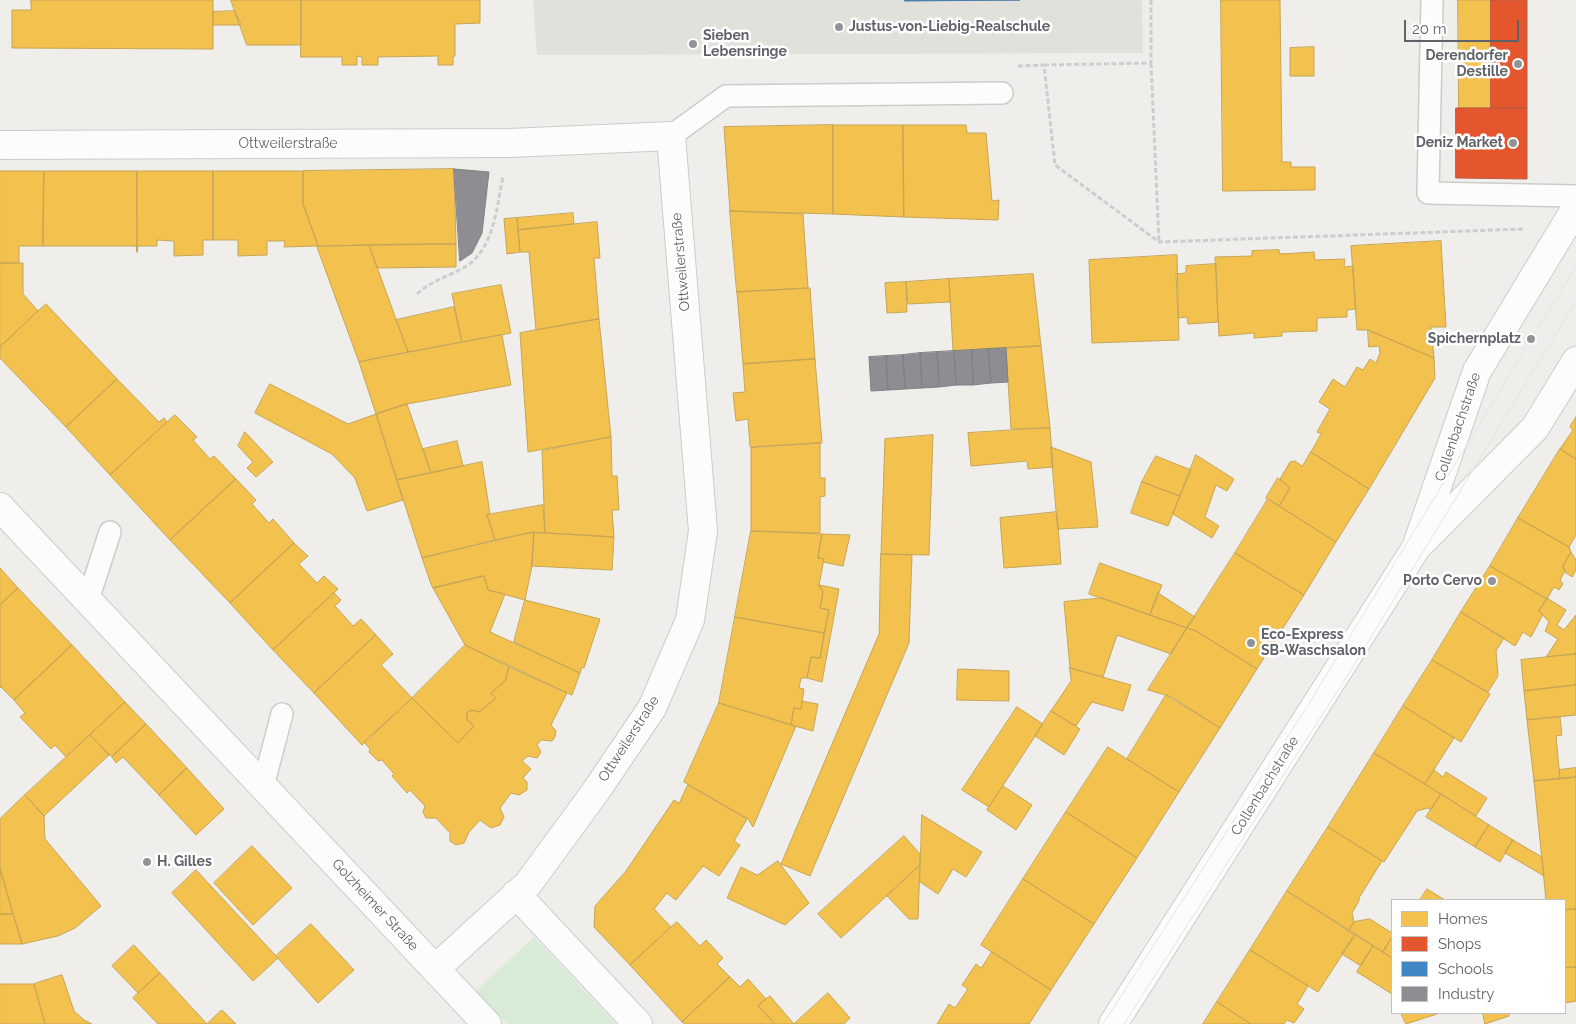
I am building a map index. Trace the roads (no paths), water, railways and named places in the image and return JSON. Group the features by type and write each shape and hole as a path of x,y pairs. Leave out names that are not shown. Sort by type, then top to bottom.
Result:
{"street":[{"name":"Ottweilerstraße","path":"0,144 510,143 671,136 703,531 690,620 652,708 596,791 534,876 435,969"},
{"name":"Collenbachstraße","path":"1416,548 1477,371 1570,218"},
{"name":"Collenbachstraße","path":"1113,1024 1416,548 1535,428 1576,361"},
{"name":"Golzheimer Straße","path":"0,506 487,1024"},
{"path":"516,894 638,1024"}],"lane":[{"path":"1432,0 1428,193 1576,196"},
{"path":"671,136 726,96 1002,92"},
{"path":"88,600 110,532"},
{"path":"263,786 282,714"}],"tram line":[{"path":"1103,1024 1308,705 1576,266"},
{"path":"1124,1024 1351,670 1576,301"}],"place":[{"name":"Justus-von-Liebig-Realschule","path":"839,27"},
{"name":"Sieben Lebensringe","path":"693,44"},
{"name":"Derendorfer Destille","path":"1518,64"},
{"name":"Deniz Market","path":"1513,143"},
{"name":"Spichernplatz","path":"1531,339"},
{"name":"Porto Cervo","path":"1492,581"},
{"name":"Eco-Express SB-Waschsalon","path":"1251,643"},
{"name":"H. Gilles","path":"147,862"}]}
